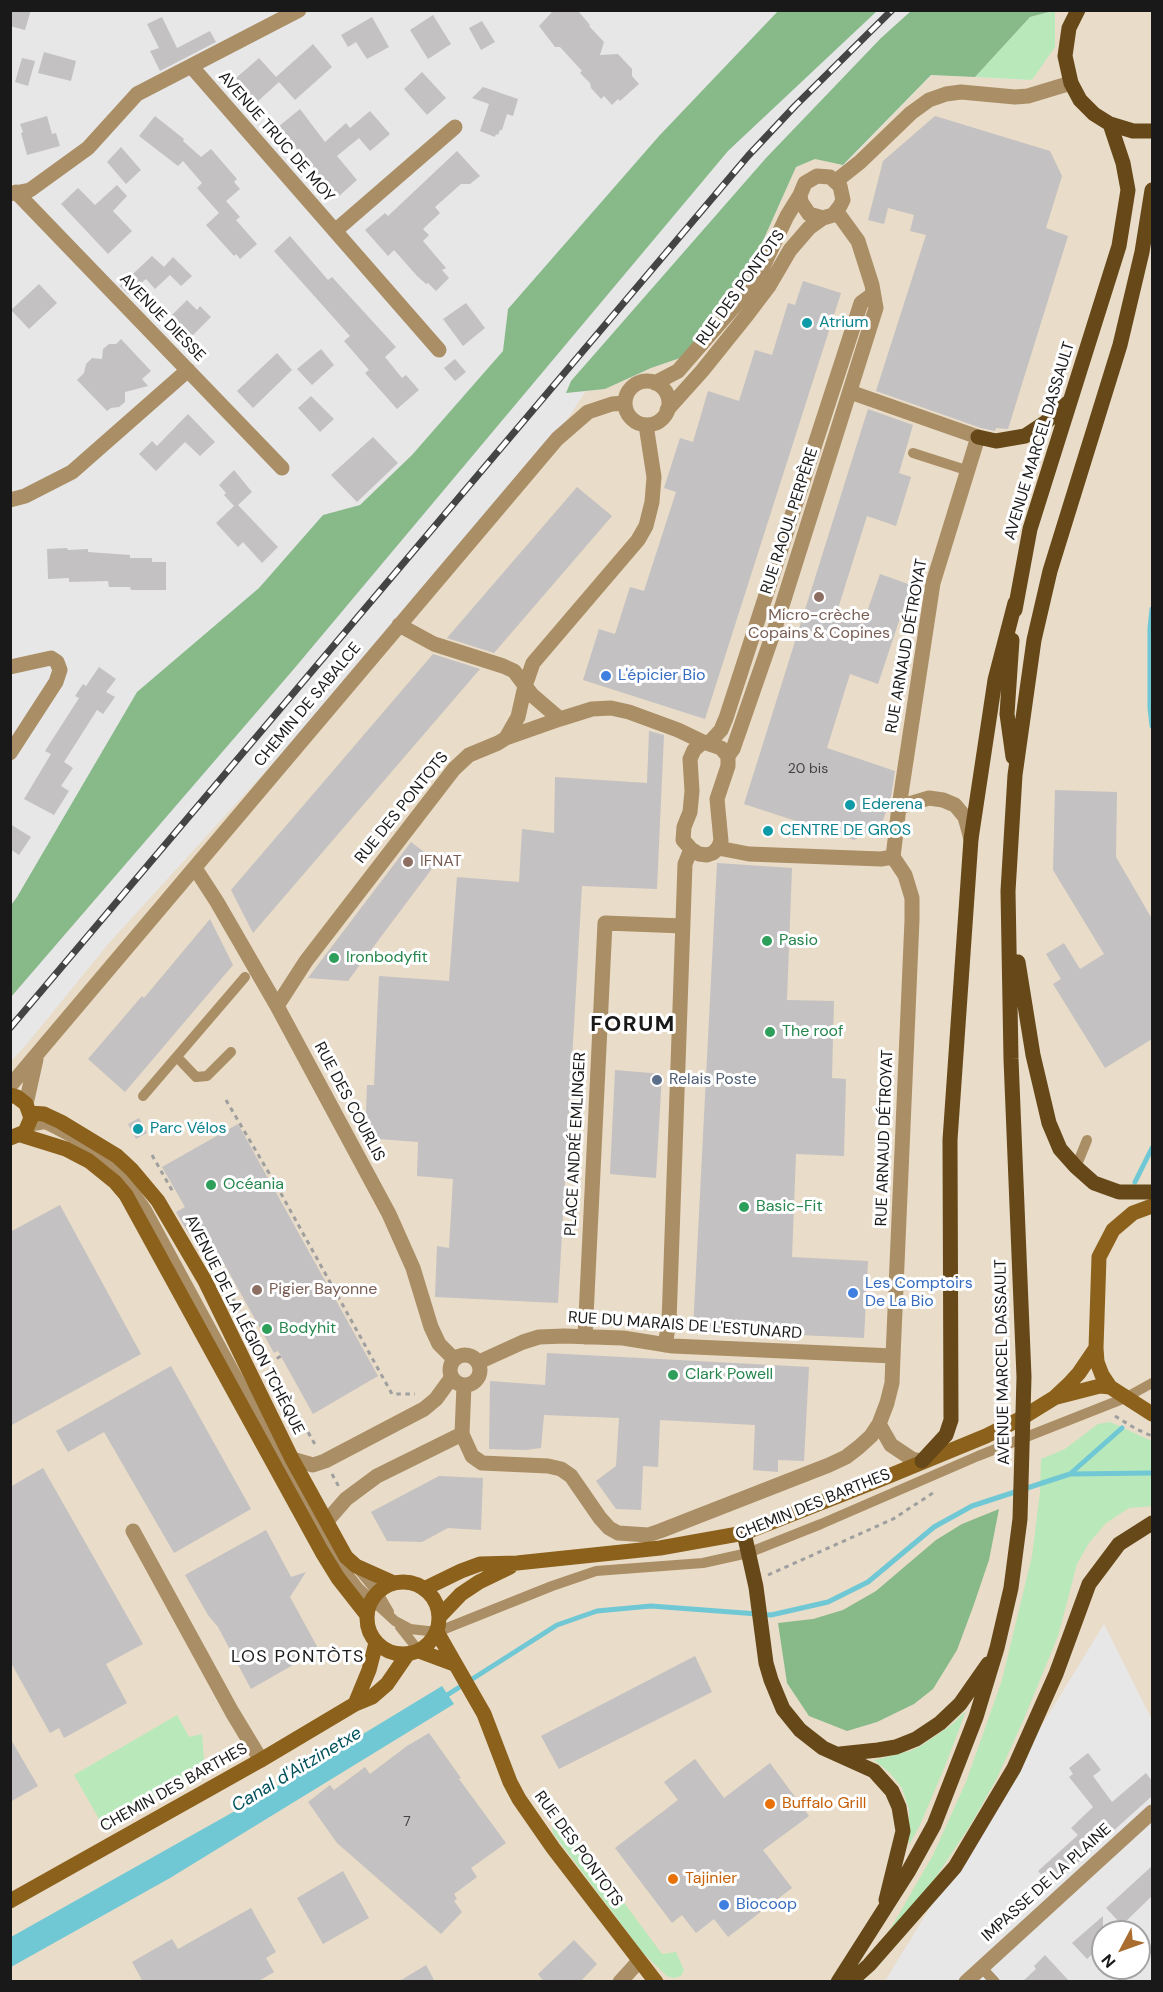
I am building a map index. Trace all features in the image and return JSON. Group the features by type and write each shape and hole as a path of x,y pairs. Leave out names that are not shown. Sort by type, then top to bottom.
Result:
{"main road":[{"path":"1078,10 1069,28 1065,56 1071,82 1080,100 1094,114 1110,124 1132,131 1152,131"},
{"name":"AVENUE MARCEL DASSAULT","path":"1015,775 1007,714 1015,603 1030,529 1119,246 1128,190 1123,163 1110,124"},
{"name":"AVENUE MARCEL DASSAULT","path":"838,1982 882,1915 934,1825 976,1717 998,1648 1011,1588 1020,1519 1024,1377 1011,1070 1008,891 1015,775 1034,640 1047,583 1120,345 1142,252 1152,190"},
{"path":"978,437 996,441 1025,436 1046,422 1070,401"},
{"path":"922,1461 946,1435 951,1420 950,1140 971,840 995,680 1015,603"},
{"path":"1008,891 1033,1055 1043,1100 1060,1149 1094,1183 1119,1192 1152,1192"},
{"path":"850,1982 869,1965 955,1867 1014,1768 1056,1674 1089,1584 1119,1544 1152,1523"},
{"path":"744,1533 771,1680 783,1709 800,1730 823,1748 874,1771 892,1791 899,1807 903,1831 882,1915"},
{"path":"839,1754 896,1747 940,1723 960,1704 998,1648"}],"street":[{"path":"13,193 30,190 88,148 137,94 299,10"},
{"name":"AVENUE TRUC DE MOY","path":"191,66 439,350"},
{"path":"836,181 861,162 911,113 929,100 945,94 962,92 1028,96 1071,82"},
{"path":"335,231 455,127"},
{"path":"823,175 836,181 843,200 830,215 816,217 804,209 800,195 810,178 823,175"},
{"name":"AVENUE DIESSE","path":"13,193 282,468"},
{"name":"RUE DES PONTOTS","path":"655,383 678,371 746,293 759,275 790,210 800,195"},
{"name":"RUE DES PONTOTS","path":"667,410 702,371 752,308 790,250 809,228 830,215"},
{"name":"RUE RAOUL PERPÈRE","path":"718,848 722,833 717,799 728,766 728,756 733,749 775,628 876,308 858,241 830,215"},
{"name":"RUE RAOUL PERPÈRE","path":"691,849 683,840 684,827 690,812 692,791 690,759 694,750 721,730 726,718 861,303 873,294"},
{"path":"10,500 25,496 72,472 188,370"},
{"path":"643,381 655,383 665,391 668,397 667,410 659,421 646,425 639,423 629,416 625,403 628,391 643,381"},
{"path":"850,392 978,437"},
{"name":"CHEMIN DE SABALCE","path":"10,1086 556,439 588,412 612,404 625,403"},
{"path":"506,738 518,717 533,663 638,540 646,526 652,502 654,477 646,425"},
{"name":"RUE ARNAUD DÉTROYAT","path":"462,1434 472,1456 483,1463 548,1466 561,1469 571,1476 609,1528 618,1533 648,1535 846,1457 871,1436 879,1424 892,1383 912,920 912,898 905,875 893,857 898,807 933,583 978,437"},
{"path":"399,625 434,644 513,671 532,695 560,719"},
{"path":"10,667 51,658 57,662 60,670 56,682 10,753"},
{"name":"RUE DES PONTOTS","path":"277,1006 306,961 454,769 469,755 506,738 592,709 611,708 649,719 706,742"},
{"path":"706,742 721,748 728,756"},
{"path":"898,807 929,798 949,802 955,805 965,817 971,840"},
{"path":"665,1345 669,1322 685,864 691,849 699,854 707,855 718,848 749,854 881,859 893,857"},
{"name":"RUE DES COURLIS","path":"195,868 277,1006 401,1238 430,1327 439,1344 454,1359"},
{"name":"PLACE ANDRÉ EMLINGER","path":"585,1337 605,922 683,926"},
{"name":"CHEMIN DE SABALCE","path":"23,1123 36,1056"},
{"path":"10,1095 17,1097 23,1123"},
{"name":"AVENUE DE LA LÉGION TCHÈQUE","path":"23,1123 44,1114 117,1156 132,1170 158,1201 205,1281 292,1459 346,1557 356,1566 394,1583 410,1582 424,1588"},
{"name":"AVENUE DE LA LÉGION TCHÈQUE","path":"23,1123 51,1143 81,1157 115,1182 138,1213 321,1552 338,1578 372,1603"},
{"path":"1141,1408 1110,1387 1102,1376 1097,1362 1099,1257 1113,1230 1133,1213 1152,1206"},
{"name":"RUE DU MARAIS DE L'ESTUNARD","path":"479,1362 539,1337 623,1338 665,1345 893,1356"},
{"name":"CHEMIN DES BARTHES","path":"424,1588 461,1570 480,1564 517,1563 660,1548 744,1533 986,1436 1020,1419 1054,1398 1079,1373 1096,1348"},
{"path":"292,1459 313,1465 325,1461 424,1409 436,1399 444,1385 458,1381 473,1383 480,1376 479,1362 467,1354 454,1359 450,1367 458,1381 462,1434 377,1476 346,1499 326,1522"},
{"name":"CHEMIN DES BARTHES","path":"1054,1398 1100,1386 1110,1387"},
{"path":"879,1424 891,1445 912,1459 922,1461"},
{"path":"133,1531 232,1712 261,1760"},
{"name":"CHEMIN DES BARTHES","path":"440,1616 461,1594 517,1563"},
{"path":"394,1583 372,1603 370,1634 376,1643 396,1654 413,1653 454,1665"},
{"path":"424,1588 435,1600 440,1616 437,1632"},
{"name":"RUE DES PONTOTS","path":"437,1632 484,1714 510,1782 519,1799 535,1824 656,1982"},
{"name":"CHEMIN DES BARTHES","path":"10,1901 261,1760 355,1704 372,1697 387,1684 413,1653 427,1646 437,1632"},
{"path":"355,1704 369,1670 376,1643"},
{"name":"IMPASSE DE LA PLAINE","path":"966,1982 1152,1812"},
{"path":"620,1982 639,1961"}],"lane":[{"path":"913,453 966,470"},
{"path":"144,1096 245,977"},
{"path":"177,1057 196,1077 207,1076 231,1052"},
{"name":"AVENUE DE LA LÉGION TCHÈQUE","path":"23,1123 45,1124 87,1146 125,1178 146,1208 345,1572 372,1603"},
{"path":"1076,1167 1087,1140"},
{"name":"AVENUE DE LA LÉGION TCHÈQUE","path":"195,1318 230,1363"},
{"name":"CHEMIN DES BARTHES","path":"437,1632 552,1586 597,1571 703,1563 748,1552 821,1524 978,1456 1141,1408 1152,1383"},
{"name":"AVENUE DE LA LÉGION TCHÈQUE","path":"302,1497 338,1542"},
{"path":"356,1566 372,1603 395,1621 410,1629 437,1632"},
{"path":"395,1621 413,1653"},
{"path":"981,1967 995,1982"}],"path":[{"path":"226,1100 392,1394"},
{"path":"152,1155 177,1199"},
{"path":"192,1226 202,1242"},
{"path":"198,1235 206,1231"},
{"path":"229,1291 346,1499"},
{"path":"269,1363 281,1356"},
{"path":"1110,1416 1116,1416 1152,1436"},
{"path":"292,1427 302,1421"},
{"path":"755,1583 893,1519 943,1486"}],"shaded area":[{"path":"1055,11 1152,11 1152,1720 1104,1624 885,1981 11,1982 11,1061 109,943 399,625 547,450 586,391 605,389 651,368 683,357 758,252 796,167 815,159 844,165 932,75 1032,80 1054,47"}],"green space":[{"path":"779,10 877,11 728,151 293,670 11,997 11,905 137,692 259,588 323,515 360,505 412,455 503,351 508,309 659,136"},
{"path":"911,11 1053,11 1030,17 975,77 931,75 843,165 815,159 796,167 758,252 683,357 651,368 605,389 566,393 571,381 766,158 881,38"},
{"path":"1055,11 1055,47 1032,80 975,77 1030,17"},
{"path":"1110,1422 1152,1441 1152,1506 1129,1508 1106,1523 1089,1543 1077,1564 1058,1636 997,1778 971,1824 934,1880 887,1935 933,1855 966,1782 1002,1680 1032,1556 1040,1492 1041,1459 1065,1449 1098,1424"},
{"path":"999,1509 989,1560 973,1607 957,1650 933,1689 914,1704 877,1722 847,1731 809,1716 787,1683 778,1623 813,1619 843,1610 876,1591 936,1540 962,1524"},
{"path":"966,1711 920,1825 909,1845 909,1809 902,1788 890,1773 874,1760 919,1747 950,1726"},
{"path":"177,1715 189,1737 202,1734 203,1766 103,1826 74,1775"},
{"path":"555,1821 565,1823 662,1954 676,1952 684,1970 681,1976 674,1978 667,1976 643,1953 553,1833 552,1825"}],"water":[{"path":"442,1686 454,1704 170,1878 11,1967 11,1937 251,1802"}],"building":[{"path":"10,10 31,10 25,30 10,26"},
{"path":"571,10 579,12 604,42 600,55 618,54 632,69 632,76 639,84 612,105 604,96 601,99 580,73 582,71 560,47 555,47 539,26 552,12"},
{"path":"433,15 451,44 428,59 410,30"},
{"path":"162,17 177,48 210,31 216,42 160,71 150,51 159,48 147,24"},
{"path":"372,17 389,47 367,59 356,42 348,47 341,35"},
{"path":"482,21 495,42 481,50 469,28"},
{"path":"313,44 332,67 295,100 279,82 257,102 236,78 259,58 276,77"},
{"path":"44,52 76,61 71,81 38,73"},
{"path":"22,58 35,61 28,86 15,82"},
{"path":"422,72 446,98 427,115 404,89"},
{"path":"483,87 518,99 513,116 507,114 502,130 495,137 480,131 489,104 472,98"},
{"path":"300,109 325,142 346,123 350,128 370,111 390,134 370,151 359,138 337,156 357,180 338,197 278,127"},
{"path":"47,116 52,134 56,133 60,146 27,155 20,124"},
{"path":"155,116 184,139 183,141 201,157 211,149 237,179 234,182 240,189 226,201 240,217 236,220 257,244 240,259 236,254 234,256 206,225 219,213 197,188 202,183 183,161 178,166 139,136"},
{"path":"935,116 1050,151 1062,176 1046,228 1068,236 1008,429 996,428 995,431 981,428 876,391 926,235 910,231 914,215 888,208 884,224 868,220 883,161"},
{"path":"121,147 141,170 126,184 107,162"},
{"path":"457,151 480,176 470,184 461,184 435,207 440,213 423,229 429,235 423,241 446,268 442,270 449,278 436,291 417,276 394,250 388,256 365,230 385,213 388,216"},
{"path":"117,185 127,196 113,211 132,231 108,254 61,204 78,188 95,205"},
{"path":"290,236 328,280 332,277 396,347 385,357 402,378 406,375 419,390 397,409 365,373 369,370 344,341 350,336 274,251"},
{"path":"152,256 164,267 173,257 192,276 181,286 170,275 155,289 146,279 128,294 120,286"},
{"path":"803,281 841,293 705,719 583,680 599,629 615,634 630,587 644,591 676,492 664,488 680,438 693,442 708,391 739,401 755,350 772,355 788,303 795,305"},
{"path":"39,284 57,303 29,329 11,310"},
{"path":"187,300 197,310 200,306 211,317 188,340 168,319"},
{"path":"466,303 485,328 463,346 443,319"},
{"path":"121,339 151,371 142,379 148,386 125,392 125,402 107,411 77,380 84,373 86,364 92,358 102,359 103,349 109,344 116,344"},
{"path":"321,349 334,365 312,385 297,369"},
{"path":"277,353 292,370 253,408 237,391"},
{"path":"455,359 466,372 455,381 444,368"},
{"path":"311,396 334,419 320,432 298,408"},
{"path":"868,409 913,425 899,473 911,477 896,526 867,516 836,615 863,624 880,574 911,585 878,684 850,674 827,748 895,771 891,797 881,826 854,840 744,804"},
{"path":"188,414 215,442 200,456 185,442 156,471 139,454 152,441 157,446"},
{"path":"373,437 398,463 357,502 331,475"},
{"path":"234,470 252,492 238,505 278,547 262,563 243,542 238,547 216,523 234,506 219,485"},
{"path":"577,487 612,516 494,653 447,638"},
{"path":"67,548 68,550 88,549 88,552 130,555 130,558 152,558 152,562 166,562 166,590 131,590 130,587 109,587 108,581 69,582 69,578 48,579 47,549"},
{"path":"433,654 480,669 253,933 231,890"},
{"path":"99,667 116,679 106,692 115,697 103,714 97,710 64,762 73,768 61,786 69,791 54,815 24,799 51,754 45,751 79,698 75,696 83,684 86,686"},
{"path":"649,731 664,735 657,889 582,886 558,1303 435,1297 437,1246 449,1248 453,1179 417,1176 418,1142 365,1138 367,1085 374,1085 379,976 449,981 457,877 519,882 522,829 554,833 555,777 647,783"},
{"path":"1055,790 1117,792 1116,857 1152,919 1152,1039 1105,1068 1053,984 1061,979 1046,954 1064,943 1080,969 1104,954 1053,870"},
{"path":"10,824 31,837 19,855 10,849"},
{"path":"411,842 437,862 348,981 308,978"},
{"path":"717,863 792,868 787,1000 834,1001 832,1078 846,1079 844,1156 796,1154 792,1257 868,1261 864,1338 693,1330"},
{"path":"210,919 233,965 125,1092 88,1059 142,996 144,998"},
{"path":"615,1070 662,1074 656,1178 610,1174"},
{"name":"Parc Vélos","path":"139,1118 147,1133 136,1139 128,1124"},
{"path":"238,1124 378,1376 313,1414 278,1351 274,1353 203,1226 189,1234 176,1212 185,1207 162,1167"},
{"path":"60,1205 141,1354 10,1426 10,1232"},
{"path":"547,1353 809,1367 804,1461 778,1460 778,1472 753,1470 755,1425 660,1420 658,1467 643,1466 641,1510 616,1509 596,1481 616,1466 619,1418 544,1415 541,1448 489,1449 490,1381 545,1385"},
{"path":"171,1366 251,1509 174,1553 104,1432 68,1452 56,1431"},
{"path":"43,1468 143,1644 106,1664 127,1703 64,1738 59,1728 50,1733 10,1661 10,1487"},
{"path":"439,1476 483,1478 481,1530 448,1528 422,1542 387,1541 371,1512"},
{"path":"266,1530 291,1577 306,1572 290,1597 319,1650 251,1689 218,1627 208,1615 185,1575"},
{"path":"695,1656 712,1692 559,1769 541,1736"},
{"path":"429,1733 461,1778 459,1779 506,1843 471,1868 477,1877 454,1894 457,1899 454,1901 462,1912 441,1934 337,1843 308,1802 330,1785 334,1790 365,1767 370,1774 407,1746"},
{"path":"10,1738 38,1786 10,1802"},
{"path":"1088,1753 1101,1770 1093,1776 1112,1802 1146,1773 1152,1781 1152,1796 1052,1886 1038,1871 1078,1835 1071,1828 1093,1807 1069,1777 1073,1774 1069,1768"},
{"path":"695,1759 724,1798 770,1763 809,1816 763,1850 792,1888 728,1937 714,1919 696,1933 682,1915 672,1923 615,1848 678,1800 664,1782"},
{"path":"1152,1866 1152,1896 1127,1920 1117,1920 1106,1908"},
{"path":"343,1871 369,1918 323,1944 297,1898"},
{"path":"251,1908 276,1952 266,1958 274,1972 257,1982 143,1982 132,1962 172,1939 178,1949"},
{"path":"1091,1926 1091,1955 1087,1959 1072,1943"},
{"path":"574,1940 597,1964 580,1982 544,1982 538,1974"},
{"path":"1045,1955 1070,1982 1022,1982 1036,1969 1034,1966"},
{"path":"426,1965 435,1982 398,1982"}],"waterway":[{"path":"1152,609 1150,628 1152,726"},
{"path":"1135,1182 1152,1148"},
{"path":"444,1697 557,1625 597,1611 651,1606 771,1615 828,1602 868,1582 934,1527 972,1506 1070,1474 1122,1428"},
{"path":"1070,1474 1152,1473"}],"railway":[{"path":"10,1028 748,156 892,10"}],"place":[{"name":"Atrium","path":"807,323"},
{"name":"Micro-crèche Copains & Copines","path":"819,597"},
{"name":"L'épicier Bio","path":"606,676"},
{"name":"Ederena","path":"850,805"},
{"name":"CENTRE DE GROS","path":"768,831"},
{"name":"IFNAT","path":"408,862"},
{"name":"Pasio","path":"767,941"},
{"name":"Ironbodyfit","path":"334,958"},
{"name":"The roof","path":"770,1032"},
{"name":"Relais Poste","path":"657,1080"},
{"name":"Parc Vélos","path":"138,1129"},
{"name":"Océania","path":"211,1185"},
{"name":"Basic-Fit","path":"744,1207"},
{"name":"Pigier Bayonne","path":"257,1290"},
{"name":"Les Comptoirs De La Bio","path":"853,1293"},
{"name":"Bodyhit","path":"267,1329"},
{"name":"Clark Powell","path":"673,1375"},
{"name":"Buffalo Grill","path":"770,1804"},
{"name":"Tajinier","path":"673,1879"},
{"name":"Biocoop","path":"724,1905"}],"district":[{"name":"FORUM","path":"633,1025"},
{"name":"LOS PONTÒTS","path":"298,1657"}],"water label":[{"name":"Canal d'Aitzinetxe","path":"297,1770"}]}
